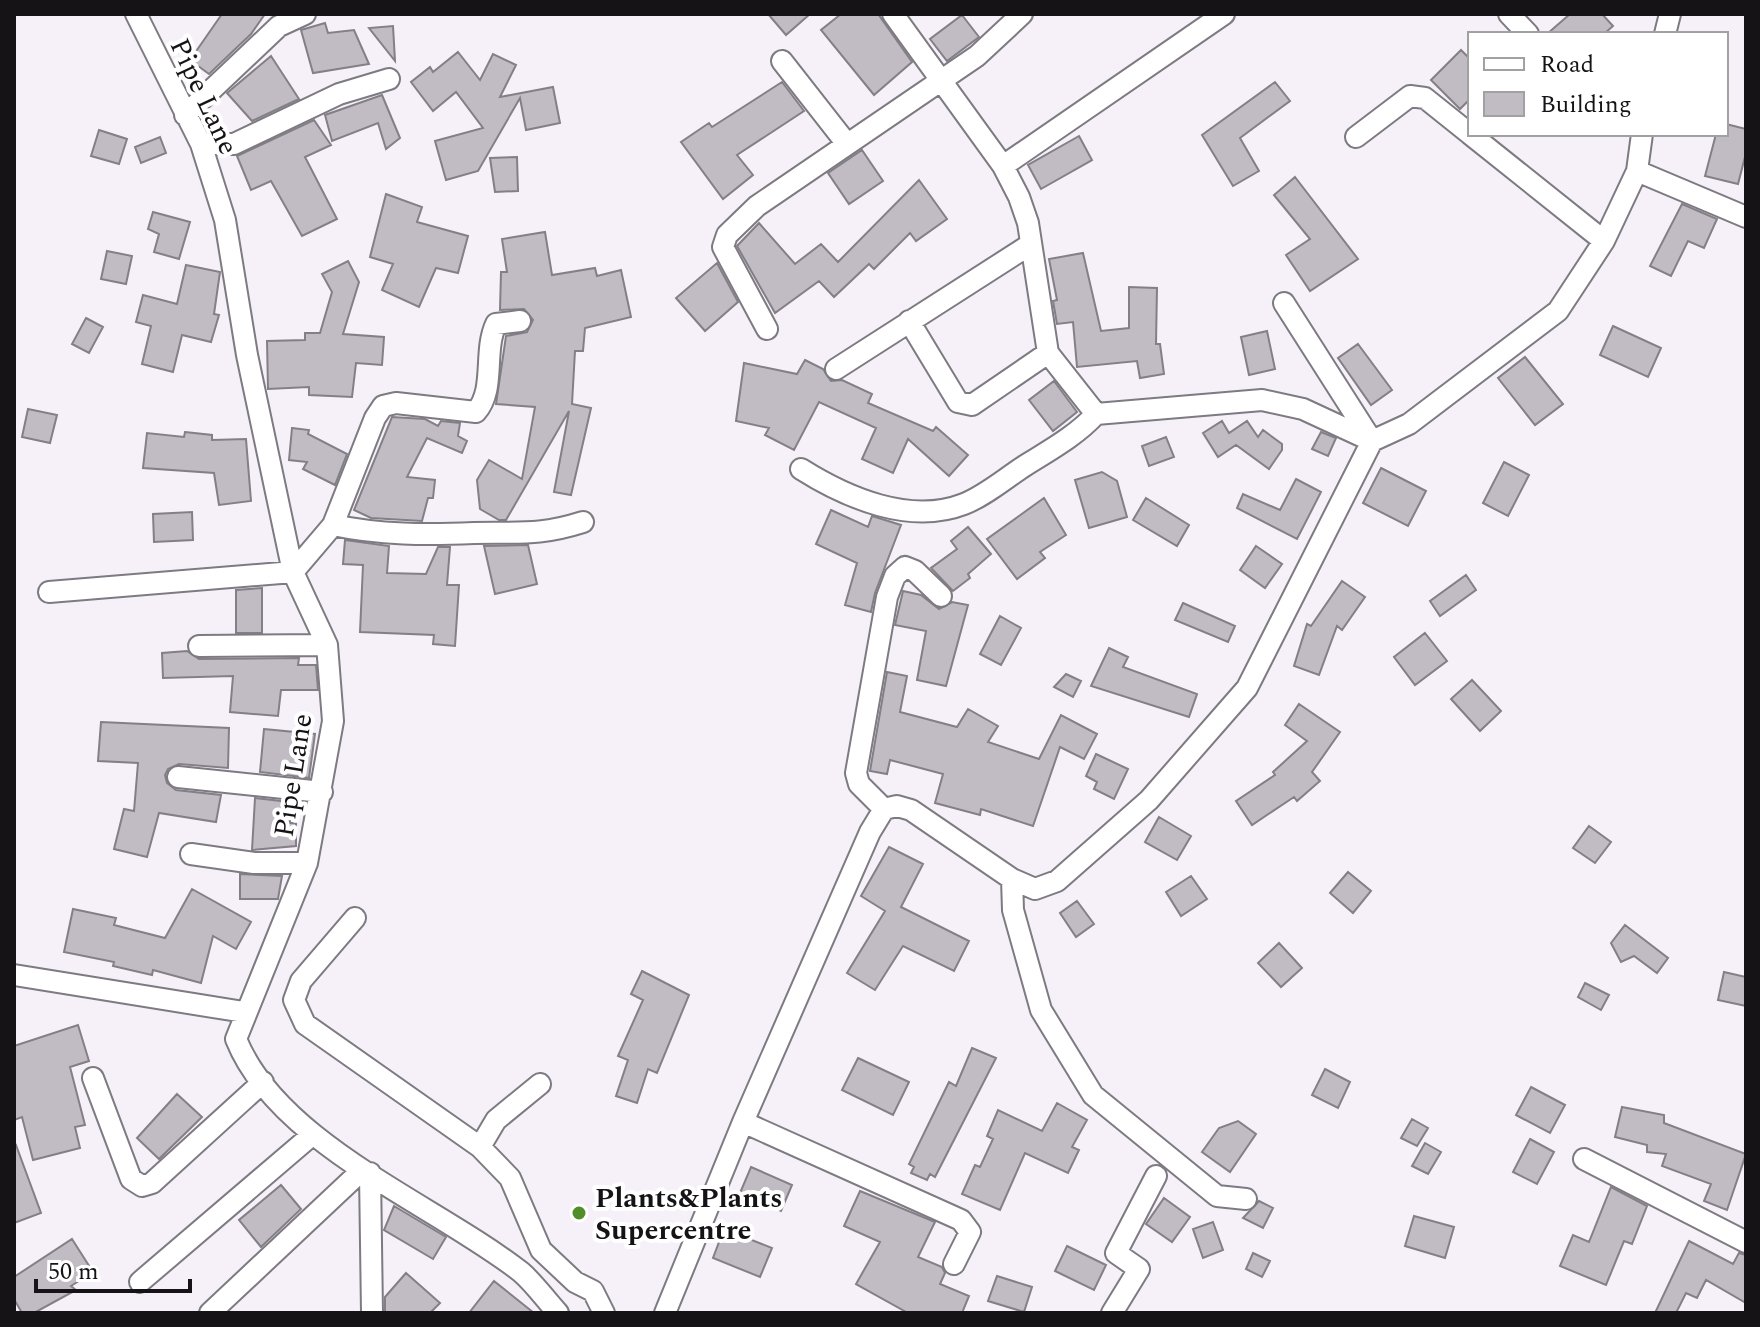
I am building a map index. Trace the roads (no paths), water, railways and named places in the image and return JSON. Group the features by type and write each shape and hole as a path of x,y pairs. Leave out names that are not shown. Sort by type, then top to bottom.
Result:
{"street":[{"name":"Pipe Lane","path":"136,14 201,144 225,220 247,355 293,572 327,645 333,721 307,863 244,1012 236,1039 246,1065 312,1135 522,1273 558,1313"},
{"path":"185,115 279,26 305,14"},
{"path":"893,14 1003,166 1024,210 1048,353 1096,414"},
{"path":"767,329 723,247 727,235 757,206 977,56 1022,14"},
{"path":"1003,166 1224,14"},
{"path":"1509,14 1526,32"},
{"path":"782,61 847,144"},
{"path":"201,144 234,144 339,94 389,79"},
{"path":"1356,137 1410,96 1425,98 1468,132"},
{"path":"1473,136 1604,241"},
{"path":"665,1313 743,1122 870,832 884,809 897,806 911,810 1012,879 1035,889 1057,881 1149,800 1247,688 1372,441 1409,424 1558,311 1604,241 1637,171 1635,139"},
{"path":"1637,171 1746,217"},
{"path":"836,369 1031,244"},
{"path":"1284,303 1372,441"},
{"path":"49,592 293,572 333,525 375,418 383,406 396,403 476,412 485,401 489,338 496,324 520,321"},
{"path":"909,321 958,402 966,405 972,405 1048,353"},
{"path":"801,469 825,484 902,512 934,512 965,504 1060,443 1096,414 1262,400 1303,409 1372,441"},
{"path":"333,525 368,533 437,536 546,534 583,522"},
{"path":"884,809 859,784 856,773 887,597 895,576 905,567 915,571 941,596"},
{"path":"199,646 327,645"},
{"path":"178,777 322,792"},
{"path":"191,854 254,863 307,863"},
{"path":"1012,879 1013,910 1041,1010 1093,1095 1217,1196 1246,1199"},
{"path":"355,918 301,981 294,1000 305,1024 480,1147 510,1178 541,1250 575,1282 593,1291 604,1313"},
{"path":"14,975 244,1012"},
{"path":"93,1078 131,1179 142,1186 152,1183 263,1082"},
{"path":"480,1147 496,1120 540,1084"},
{"path":"743,1122 961,1220 970,1232 954,1264"},
{"path":"140,1282 312,1135"},
{"path":"1584,1159 1746,1242"},
{"path":"210,1313 358,1174 370,1173 372,1313"},
{"path":"1112,1313 1139,1269 1116,1253 1156,1176"}],"place":[{"name":"Plants&Plants Supercentre","path":"579,1213"}]}
